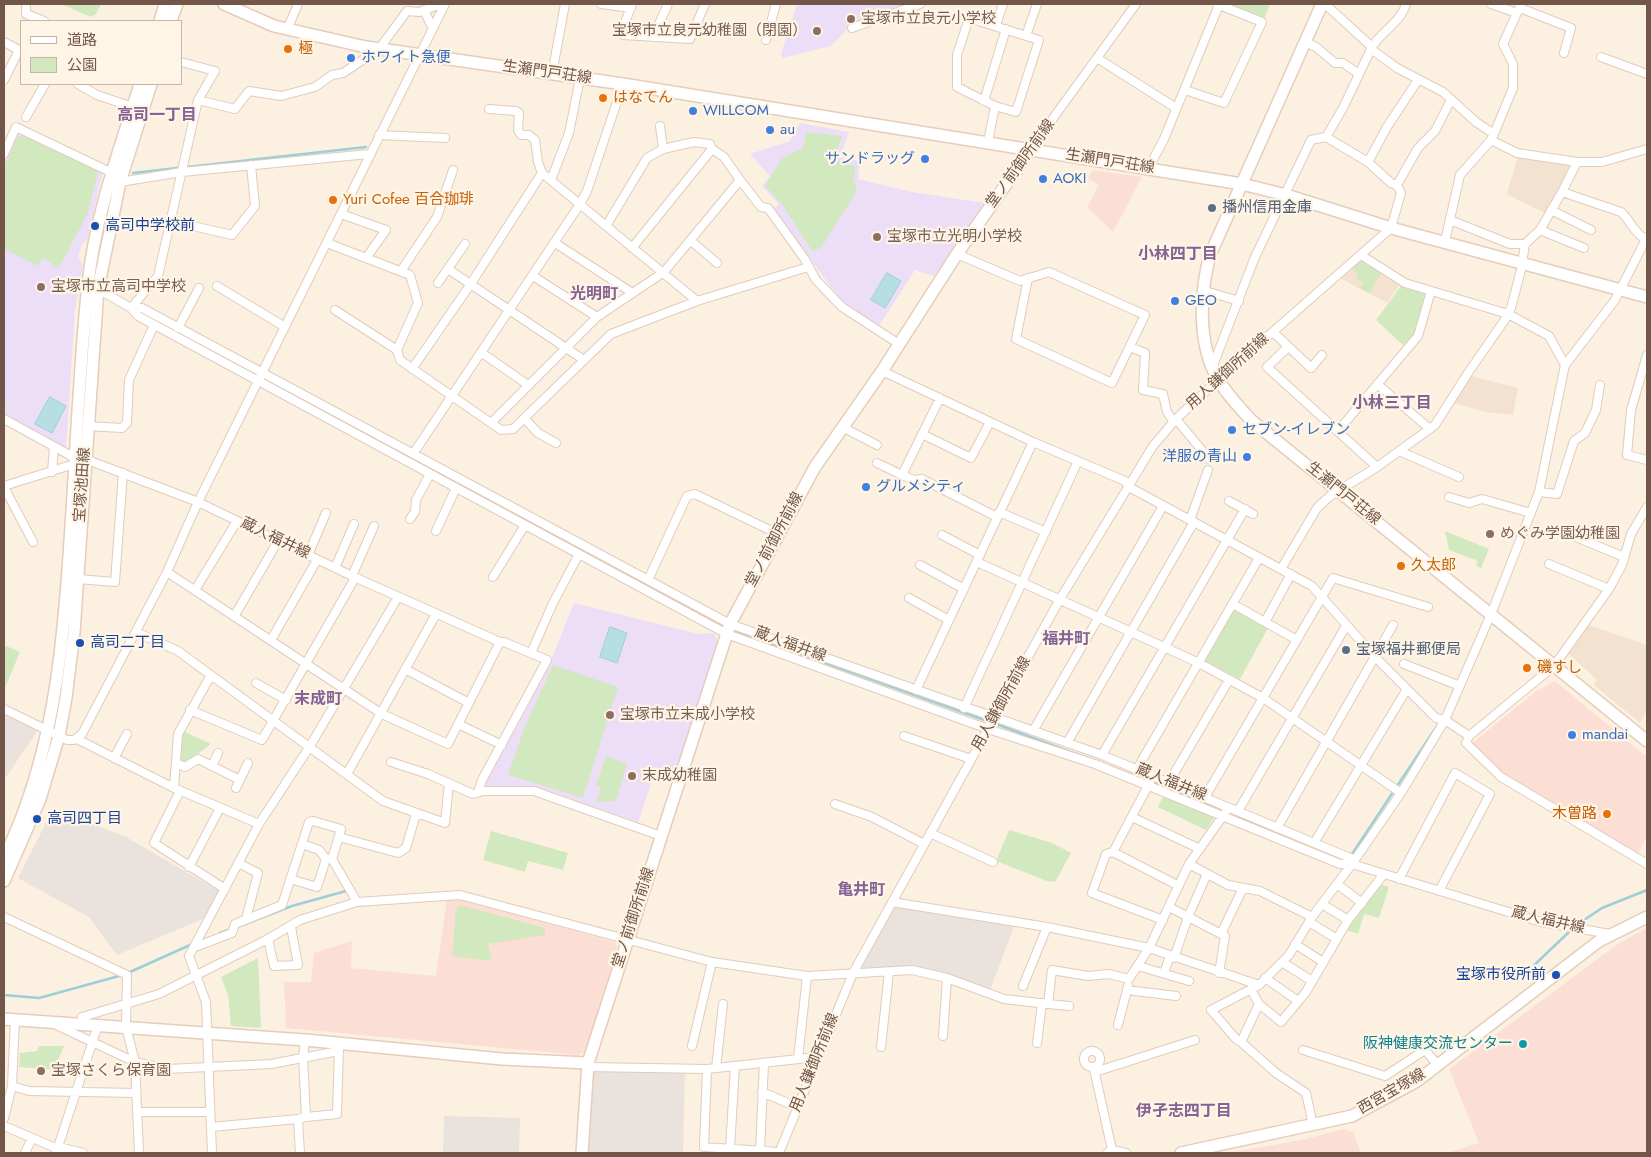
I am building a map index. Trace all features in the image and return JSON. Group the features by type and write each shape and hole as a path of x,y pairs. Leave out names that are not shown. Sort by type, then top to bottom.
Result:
{"street":[{"path":"26,4 26,14 41,20"},
{"path":"160,20 165,4"},
{"path":"172,20 177,4"},
{"name":"生瀬門戸荘線","path":"224,4 287,30 378,49 623,84 1242,184 1210,255 1202,290 1202,322 1212,368 1218,380 1252,421 1647,741"},
{"path":"287,30 298,4"},
{"path":"198,100 235,109 249,91 281,96 314,87 332,75 343,73 378,49 408,11 424,10 443,4"},
{"path":"4,709 70,741 77,739 82,734 167,572 198,502 259,382 262,372 443,4"},
{"path":"552,74 564,4"},
{"path":"601,4 632,6 621,33 623,35 690,39 705,4"},
{"path":"653,37 668,4"},
{"path":"766,40 776,4"},
{"path":"852,28 920,4"},
{"path":"996,25 1003,4"},
{"path":"1026,36 1037,4"},
{"name":"堂ノ前御所前線","path":"582,1153 588,1065 626,941 729,629 815,467 882,371 957,254 1136,4"},
{"path":"1148,168 1164,139 1185,90 1218,4 1262,22 1224,103 1185,90"},
{"path":"1647,148 1602,162 1577,162 1517,154 1492,137 1443,92 1397,68 1371,48 1324,4 1305,42 1242,184 1286,195 1391,228 1445,241 1647,297"},
{"path":"1326,137 1371,48 1381,34 1388,30 1404,11 1406,4"},
{"path":"1492,4 1519,8 1571,28 1564,54"},
{"path":"1445,241 1460,175 1492,137 1513,88 1513,64 1503,44 1519,8"},
{"path":"424,10 432,27"},
{"path":"969,18 1006,29 1039,40 1016,112 995,106 957,87 957,55 969,18"},
{"path":"984,101 1006,29"},
{"path":"4,42 20,51 4,80"},
{"path":"1305,42 1316,47 1335,63 1342,63 1359,74"},
{"path":"1601,57 1647,74"},
{"path":"1097,58 1176,108"},
{"path":"131,308 158,276 198,100 215,71 182,62"},
{"path":"550,180 569,133 580,78"},
{"path":"1368,162 1387,127 1418,80"},
{"path":"414,454 556,243 580,204 587,190 623,84"},
{"path":"26,117 44,85"},
{"path":"80,85 97,95 133,107"},
{"path":"4,858 54,734 64,635 76,461 93,286 106,193 140,85"},
{"name":"宝塚池田線","path":"4,881 32,821 70,664 78,578 76,461 87,426 93,286 120,182 151,85"},
{"path":"1397,185 1418,148 1435,132 1451,100"},
{"path":"988,142 995,106"},
{"path":"489,109 516,111 519,113 518,130 521,135 529,135 535,140 538,162 542,173 697,301"},
{"path":"660,126 663,149"},
{"path":"4,154 7,138 16,127 106,170"},
{"path":"379,135 445,138"},
{"path":"1212,368 1255,257 1311,140 1326,137 1368,162 1391,183 1397,185 1401,194 1391,228"},
{"path":"606,226 647,158 663,149 694,142 710,144 712,149 724,157 760,207 768,208 816,280 842,307 899,344"},
{"path":"632,248 712,149"},
{"path":"120,182 182,172 369,154"},
{"path":"1281,569 1317,508 1330,496 1377,467 1435,425 1508,314 1525,244 1540,230 1577,162"},
{"path":"172,221 232,235 254,206 251,165"},
{"path":"401,272 437,217 453,170"},
{"path":"412,368 470,285 542,173"},
{"path":"491,423 597,317 630,292 664,272 740,180"},
{"path":"1313,1125 1306,1093 1276,1073 1236,1039 1211,1010 1258,985 1282,962 1295,944 1337,884 1350,860 1401,792 1445,720 1491,614 1539,492 1565,365 1615,300 1646,238 1636,234 1628,218 1621,212 1562,192"},
{"path":"1551,210 1591,230"},
{"path":"340,214 386,230 366,258"},
{"path":"1450,220 1510,244 1525,244"},
{"name":"用人鎌御所前線","path":"779,1153 853,973 1060,599 1154,446 1175,421 1218,380 1391,228"},
{"path":"1540,230 1584,248"},
{"path":"1491,254 1495,238"},
{"path":"690,240 717,263"},
{"path":"326,243 410,275 418,303 397,350"},
{"path":"556,243 630,292"},
{"path":"438,283 465,244"},
{"path":"957,254 1020,280 1049,272 1145,315 1112,384 1016,339 1028,278"},
{"path":"1361,254 1405,283 1508,314 1550,336 1565,365"},
{"path":"335,310 397,350 400,360 501,430 513,429 611,334 697,301 808,267"},
{"path":"448,269 584,360"},
{"path":"533,276 597,317"},
{"path":"93,286 131,308 138,316 154,325 525,526 729,629 988,729 1151,781 1223,816 1340,864 1350,860"},
{"path":"217,286 284,327"},
{"path":"178,328 199,288"},
{"path":"1202,290 1239,301"},
{"path":"1338,431 1418,336 1431,291"},
{"path":"131,308 142,308 262,372 648,580 729,629"},
{"path":"87,426 122,428 127,423 129,380 154,325"},
{"path":"1273,332 1311,368 1322,355"},
{"path":"1130,347 1145,353 1143,390 1163,394 1167,412 1209,459"},
{"path":"1288,347 1267,367 1377,467"},
{"path":"482,353 528,385"},
{"path":"1647,355 1630,410 1626,455 1647,460"},
{"path":"882,371 1033,442 1125,482 1129,487 1163,506 1312,586 1322,600 1374,656 1436,718 1445,720 1469,736"},
{"path":"1378,384 1430,429"},
{"path":"1539,492 1557,494 1574,441 1585,433 1596,410 1600,386"},
{"path":"902,475 940,398"},
{"name":"蔵人福井線","path":"4,419 76,461 123,473 198,502 398,597 500,642 547,660 502,745"},
{"path":"525,419 538,434 556,443"},
{"path":"922,434 971,458 990,422"},
{"path":"842,427 877,445"},
{"path":"916,690 1033,442"},
{"path":"52,472 54,447"},
{"path":"1398,452 1459,477"},
{"path":"32,542 4,487 52,472 76,461"},
{"path":"964,708 1078,461"},
{"path":"877,463 914,480 922,479 998,514 1046,532"},
{"path":"1067,743 1192,521 1208,470"},
{"path":"78,578 115,582 123,473"},
{"path":"410,519 414,512 416,500 430,474"},
{"path":"436,531 456,488"},
{"path":"648,580 687,496 695,494 778,534"},
{"path":"1449,497 1469,503 1482,498 1531,513"},
{"path":"1229,501 1253,514"},
{"path":"1033,731 1163,506"},
{"path":"1647,507 1631,534 1624,557 1609,589 1554,666 1469,736 1466,743 1501,777 1647,864"},
{"path":"1102,755 1244,509"},
{"path":"308,555 326,513"},
{"path":"196,590 237,521"},
{"path":"336,568 354,524"},
{"path":"190,710 262,740 307,664 354,577 374,526"},
{"path":"493,577 525,526"},
{"path":"1559,530 1624,557"},
{"path":"942,535 978,558 1022,582 1199,663 1263,698 1401,792"},
{"path":"564,546 569,537"},
{"path":"235,615 278,540"},
{"path":"532,653 552,603 579,554"},
{"path":"1138,769 1260,558"},
{"path":"271,640 317,560"},
{"path":"1549,564 1609,589"},
{"path":"920,566 964,589"},
{"path":"167,572 235,615 382,714 448,744 500,642"},
{"path":"1265,622 1291,574"},
{"path":"1205,797 1322,600 1333,578 1428,607"},
{"path":"212,1153 206,1002 195,977 189,956 259,824 310,746 398,597"},
{"path":"908,598 949,620"},
{"path":"1233,604 1298,640"},
{"path":"347,774 436,614"},
{"path":"1277,828 1393,625"},
{"path":"1238,811 1346,626"},
{"name":"蔵人福井線","path":"729,629 916,690 1102,755 1138,769 1151,781 1169,782 1384,874 1541,922 1610,934"},
{"path":"136,632 178,650 383,801 445,823 449,783"},
{"path":"1404,664 1460,686"},
{"path":"405,669 469,703"},
{"path":"211,675 178,734 177,789 154,843 225,889"},
{"path":"1169,782 1229,680"},
{"path":"256,683 286,700"},
{"path":"1314,843 1407,689"},
{"path":"458,724 502,745 482,780 478,792"},
{"path":"114,758 127,734"},
{"path":"904,736 971,759"},
{"path":"77,739 177,789 259,824"},
{"path":"212,766 218,753"},
{"path":"176,763 185,767 198,759 240,780"},
{"path":"391,762 428,774 473,794 478,792 534,791 661,836"},
{"path":"236,788 248,763"},
{"path":"1399,879 1455,773 1490,794 1439,891"},
{"path":"1113,852 1151,781"},
{"path":"835,804 872,817 924,844"},
{"path":"190,866 220,808"},
{"path":"1118,1025 1129,979 1149,948 1189,864 1229,808"},
{"path":"339,837 398,852 406,848 416,814"},
{"path":"1132,817 1200,849"},
{"path":"195,947 232,933 235,924 282,905 290,879 309,822 313,821 341,829 317,887 290,879"},
{"path":"930,833 993,862"},
{"path":"302,844 319,850 329,859 357,902"},
{"path":"1163,920 1092,894 1106,854 1113,852 1179,886"},
{"path":"238,863 258,873 246,919"},
{"path":"1189,864 1228,885 1260,891 1310,920 1337,939"},
{"path":"1164,973 1207,874"},
{"path":"1251,990 1259,1004 1281,1022 1312,981 1348,920 1384,874"},
{"path":"1337,884 1362,903"},
{"path":"1221,934 1243,888"},
{"path":"82,1017 159,994 268,940 300,920 357,902 460,895 626,941 712,962 807,976 912,970 948,978 1004,999 1069,1006"},
{"path":"892,902 1047,927 1149,948 1258,985"},
{"path":"1322,904 1348,920"},
{"path":"1169,907 1225,936 1219,972"},
{"path":"4,917 128,975 126,1027 135,1062 138,1153"},
{"name":"西宮宝塚線","path":"1181,1153 1352,1116 1396,1093 1438,1064 1610,934 1647,917"},
{"path":"268,940 274,966 298,965 291,927"},
{"path":"1023,986 1047,927"},
{"path":"1295,944 1323,962"},
{"path":"692,1046 712,962"},
{"path":"1282,962 1312,981"},
{"path":"1138,966 1189,981"},
{"path":"1037,1043 1052,970 1088,976 1109,974 1129,979"},
{"path":"881,1047 889,972"},
{"path":"798,1059 807,976"},
{"path":"943,1036 948,978"},
{"path":"1265,978 1298,1001"},
{"path":"1127,990 1176,996"},
{"path":"716,1068 723,1004"},
{"path":"1241,1042 1259,1004"},
{"path":"4,1118 12,1086 10,1020 207,1032 305,1040 339,1047 588,1065 706,1069 817,1057"},
{"path":"51,1022 135,1062 167,1069 271,1064 339,1047"},
{"path":"58,1150 98,1025"},
{"path":"305,1040 303,1057 306,1117"},
{"path":"1126,1153 1109,1152 1094,1070 1195,1040"},
{"path":"211,1127 337,1114 339,1047"},
{"path":"1303,1050 1385,1076 1425,1050 1438,1064"},
{"path":"760,1151 764,1063"},
{"path":"730,1149 735,1066"},
{"path":"706,1069 704,1147 779,1153"},
{"path":"12,1086 29,1091 136,1093"},
{"path":"762,1092 797,1107"},
{"path":"138,1112 210,1112"},
{"path":"298,1119 300,1153"},
{"path":"4,1126 58,1150 83,1153"},
{"path":"25,1153 32,1138"}],"shaded area":[{"name":"宝塚市立良元幼稚園（閉園）","path":"797,4 910,4 849,27 831,46 783,58 781,54"},
{"name":"宝塚市立光明小学校","path":"800,123 849,132 840,157 860,161 858,179 912,192 985,203 934,276 915,270 879,326 841,300 773,210 779,204 762,186 770,176 750,154 790,141"},
{"name":"宝塚市立高司中学校","path":"19,131 103,171 87,240 82,244 78,257 83,265 75,310 66,449 4,413 4,156 16,133"},
{"path":"1518,156 1570,164 1547,214 1507,194"},
{"path":"1093,170 1142,177 1113,232 1087,207 1099,185 1088,178"},
{"path":"1360,259 1401,283 1387,303 1340,278"},
{"path":"1471,376 1518,388 1513,415 1485,412 1454,403"},
{"name":"宝塚市立末成小学校","path":"574,603 698,634 713,633 719,642 677,770 656,769 638,822 534,786 481,787 518,725 551,660"},
{"path":"1589,625 1647,645 1647,710 1640,723 1594,685 1597,680 1569,654"},
{"path":"1555,681 1647,757 1647,835 1638,854 1503,775 1471,744 1535,692"},
{"path":"4,712 38,730 4,780"},
{"path":"70,815 126,837 219,891 205,918 117,955 89,917 18,878 48,819 65,825"},
{"path":"460,899 615,942 617,947 587,1050 579,1055 286,1028 284,982 311,982 314,953 352,941 351,968 436,976 447,900"},
{"path":"894,906 1015,924 990,990 950,975 908,967 860,968"},
{"path":"1647,928 1647,1153 1447,1153 1479,1143 1449,1069 1618,944"},
{"path":"593,1070 685,1071 683,1153 586,1153"},
{"path":"444,1116 520,1118 519,1153 443,1153"},
{"path":"1343,1129 1353,1132 1361,1153 1228,1153 1306,1139"}],"green space":[{"path":"61,4 101,4 96,14 91,17"},
{"path":"1226,4 1267,4 1269,7 1264,19"},
{"path":"806,132 842,136 835,157 839,161 856,167 853,182 857,184 855,194 821,248 812,251 781,203 765,186 782,158 803,148"},
{"path":"21,135 98,171 88,213 59,268 42,258 38,266 4,249 4,159 7,161 17,138"},
{"path":"1360,259 1382,272 1369,293 1360,288 1364,282 1356,278 1358,274 1352,268"},
{"path":"1401,286 1425,293 1426,297 1415,335 1405,347 1376,320"},
{"path":"1445,531 1489,549 1481,568 1476,566 1478,561 1449,550"},
{"path":"1234,608 1268,628 1240,679 1205,661"},
{"path":"4,645 20,652 4,690"},
{"path":"553,665 618,687 583,798 508,775 524,728"},
{"path":"183,731 211,744 184,764 179,761"},
{"path":"606,756 627,764 616,801 596,802 601,787 596,785"},
{"path":"1164,795 1215,816 1206,830 1158,807"},
{"path":"1009,830 1052,843 1071,853 1055,882 1047,881 996,861"},
{"path":"491,831 568,853 563,870 528,861 525,872 483,860"},
{"path":"1381,884 1389,887 1379,918 1364,914 1358,934 1347,930"},
{"path":"460,905 545,928 545,935 488,944 492,961 452,956 456,908"},
{"path":"258,958 261,1028 231,1026 228,995 221,977"},
{"path":"39,1046 64,1046 54,1070 19,1067 20,1053 37,1051"}],"water":[{"path":"887,273 901,281 885,308 871,300"},
{"path":"50,397 66,406 52,433 35,424"},
{"path":"610,627 627,633 617,663 600,657"}],"waterway":[{"path":"187,167 366,147"},
{"path":"133,173 177,168"},
{"path":"288,393 726,627"},
{"path":"731,629 984,720"},
{"path":"1350,857 1439,723"},
{"path":"996,724 1223,809"},
{"path":"1238,816 1346,860"},
{"path":"1578,924 1602,908 1647,890"},
{"path":"237,927 292,906 346,891"},
{"path":"220,933 228,930"},
{"path":"1528,971 1570,931"},
{"path":"130,972 190,945"},
{"path":"4,995 39,998 119,976"}],"place":[{"name":"宝塚市立良元小学校","path":"851,19"},
{"name":"宝塚市立良元幼稚園（閉園）","path":"817,31"},
{"name":"極","path":"288,49"},
{"name":"ホワイト急便","path":"351,58"},
{"name":"はなてん","path":"603,98"},
{"name":"WILLCOM","path":"693,111"},
{"name":"au","path":"770,130"},
{"name":"サンドラッグ","path":"925,159"},
{"name":"AOKI","path":"1043,179"},
{"name":"Yuri Cofee 百合珈琲","path":"333,200"},
{"name":"播州信用金庫","path":"1212,208"},
{"name":"高司中学校前","path":"95,226"},
{"name":"宝塚市立光明小学校","path":"877,237"},
{"name":"宝塚市立高司中学校","path":"41,287"},
{"name":"GEO","path":"1175,301"},
{"name":"セブン-イレブン","path":"1232,430"},
{"name":"洋服の青山","path":"1247,457"},
{"name":"グルメシティ","path":"866,487"},
{"name":"めぐみ学園幼稚園","path":"1490,534"},
{"name":"久太郎","path":"1401,566"},
{"name":"高司二丁目","path":"80,643"},
{"name":"宝塚福井郵便局","path":"1346,650"},
{"name":"磯すし","path":"1527,668"},
{"name":"宝塚市立末成小学校","path":"610,715"},
{"name":"mandai","path":"1572,735"},
{"name":"末成幼稚園","path":"632,776"},
{"name":"木曽路","path":"1607,814"},
{"name":"高司四丁目","path":"37,819"},
{"name":"宝塚市役所前","path":"1556,975"},
{"name":"阪神健康交流センター","path":"1523,1044"},
{"name":"宝塚さくら保育園","path":"41,1071"}],"district":[{"name":"高司一丁目","path":"157,116"},
{"name":"小林四丁目","path":"1178,255"},
{"name":"光明町","path":"594,295"},
{"name":"小林三丁目","path":"1392,404"},
{"name":"福井町","path":"1066,640"},
{"name":"末成町","path":"318,700"},
{"name":"亀井町","path":"861,891"},
{"name":"伊孑志四丁目","path":"1184,1112"}]}
